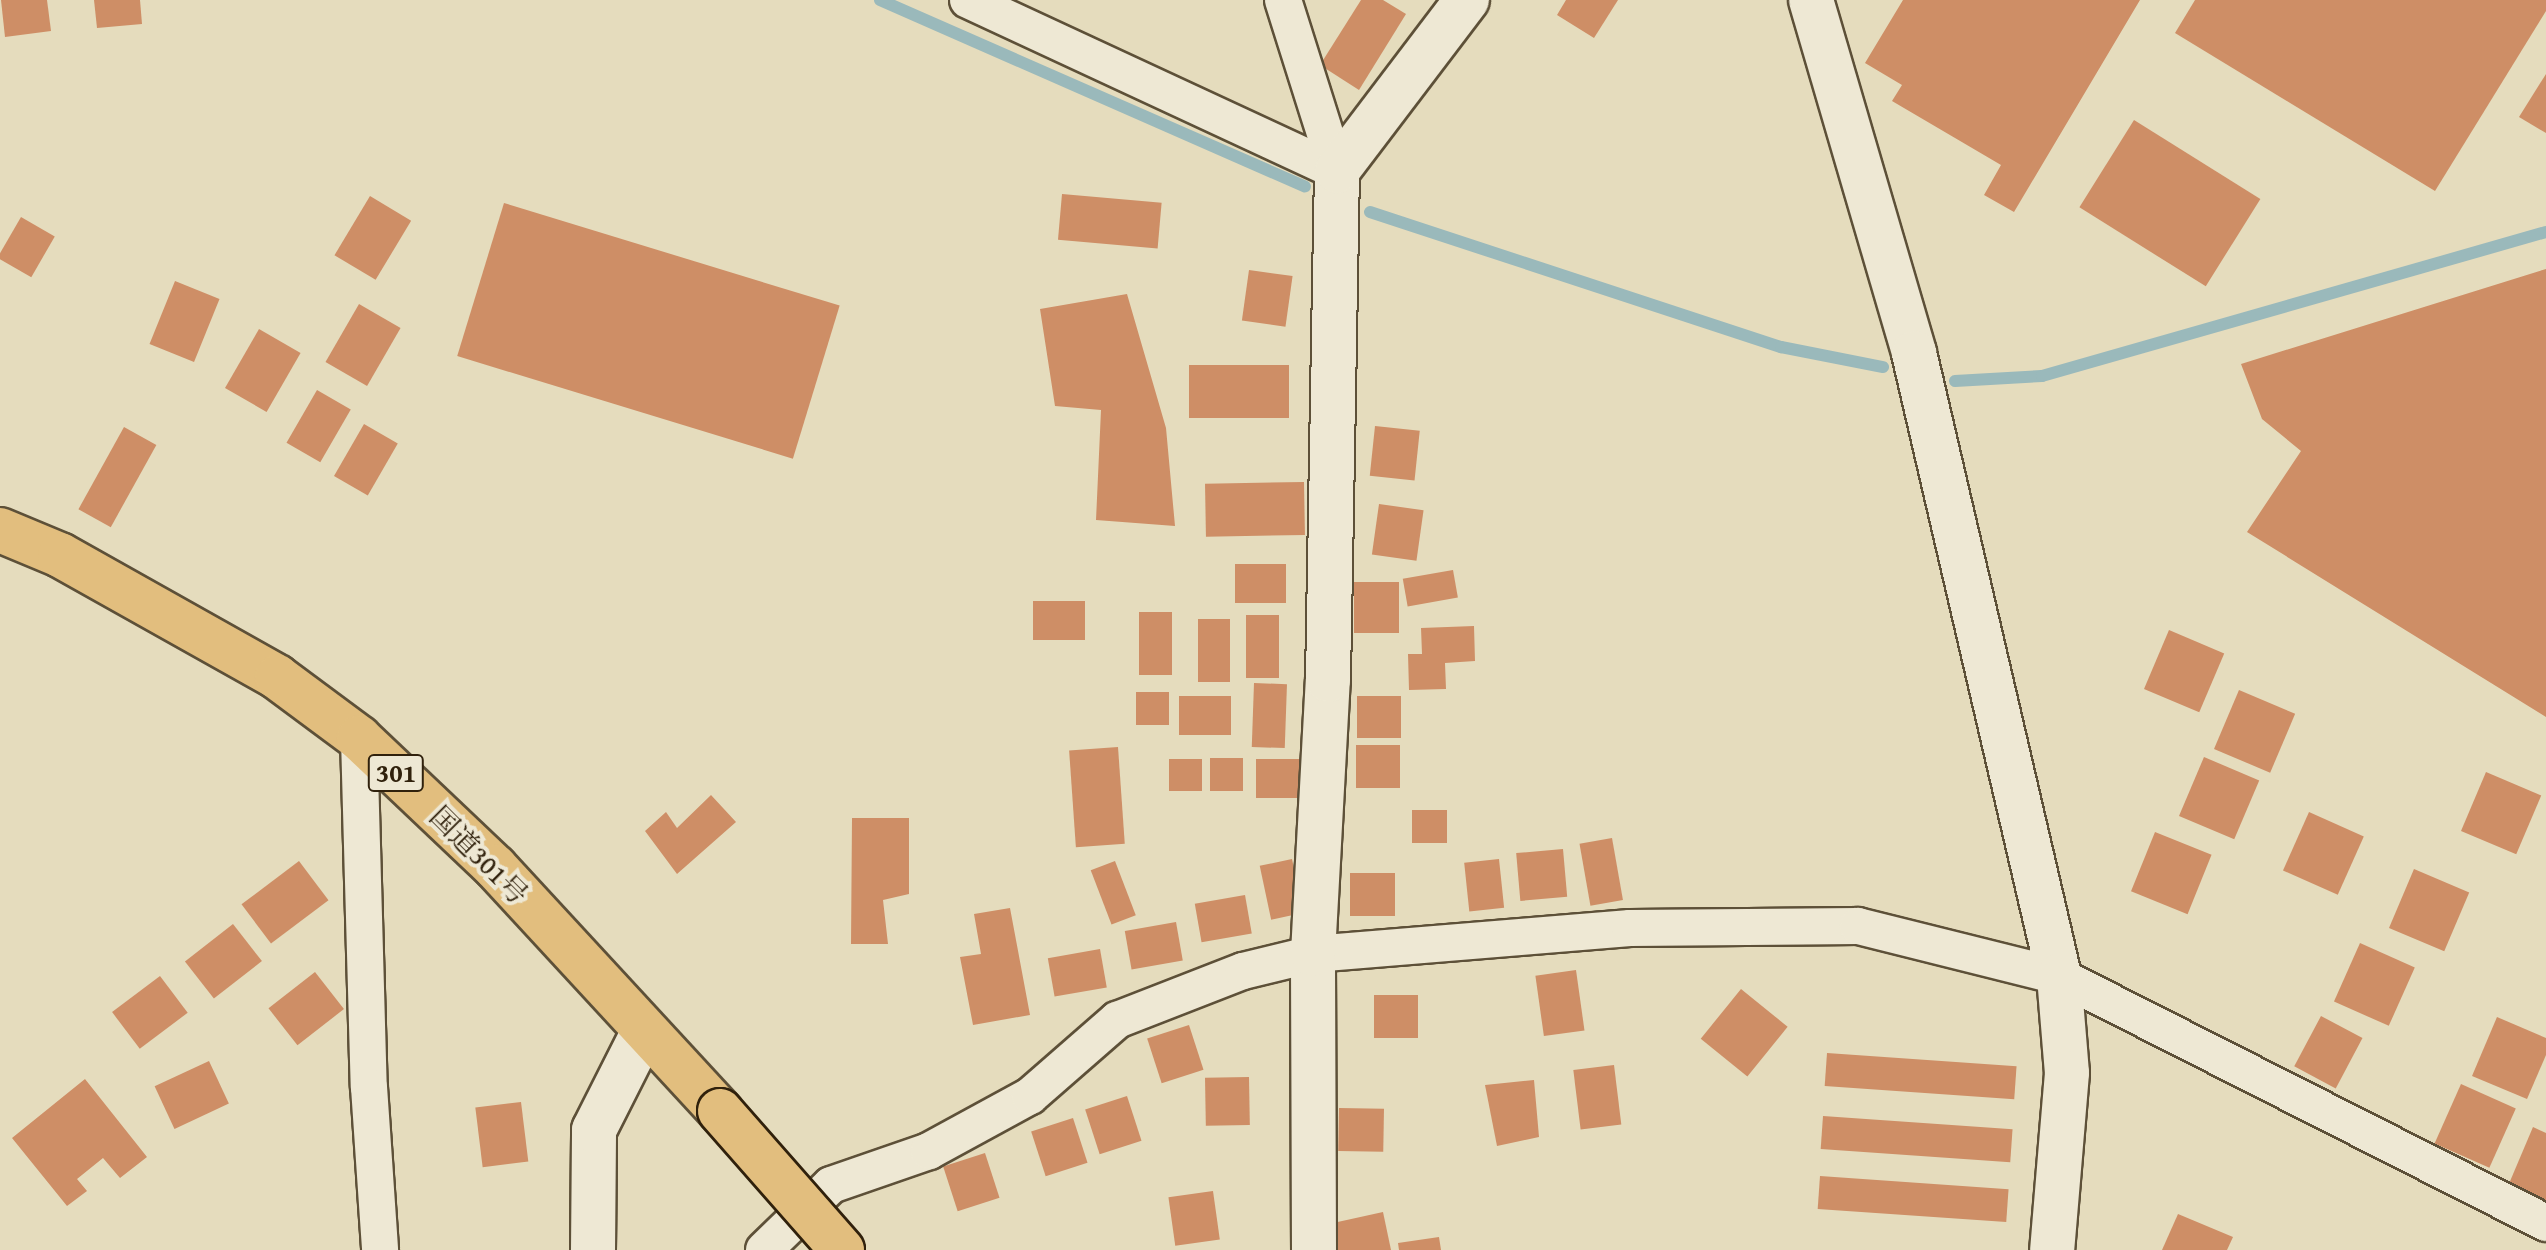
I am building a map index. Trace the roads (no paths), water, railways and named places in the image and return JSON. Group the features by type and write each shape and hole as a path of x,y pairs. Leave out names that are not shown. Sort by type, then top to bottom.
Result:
{"highway":[{"name":"国道301号","path":"0,530 60,555 277,677 359,738 495,867 643,1033 720,1111 842,1250"}],"street":[{"path":"968,0 1337,171"},
{"path":"1283,0 1337,171 1328,680 1313,954 1314,1250"},
{"path":"1337,171 1467,0"},
{"path":"1811,0 1914,353 2059,976 2067,1073 2052,1250"},
{"path":"359,738 369,1087 380,1250"},
{"path":"764,1250 831,1185 929,1151 1030,1096 1117,1020 1243,971 1313,954 1630,928 1858,926 2059,976 2546,1223"},
{"path":"593,1250 594,1130 643,1033"}],"waterway":[{"path":"880,0 1305,187"},
{"path":"1370,212 1781,347 1883,367"},
{"path":"1955,381 2042,376 2546,232"}]}
